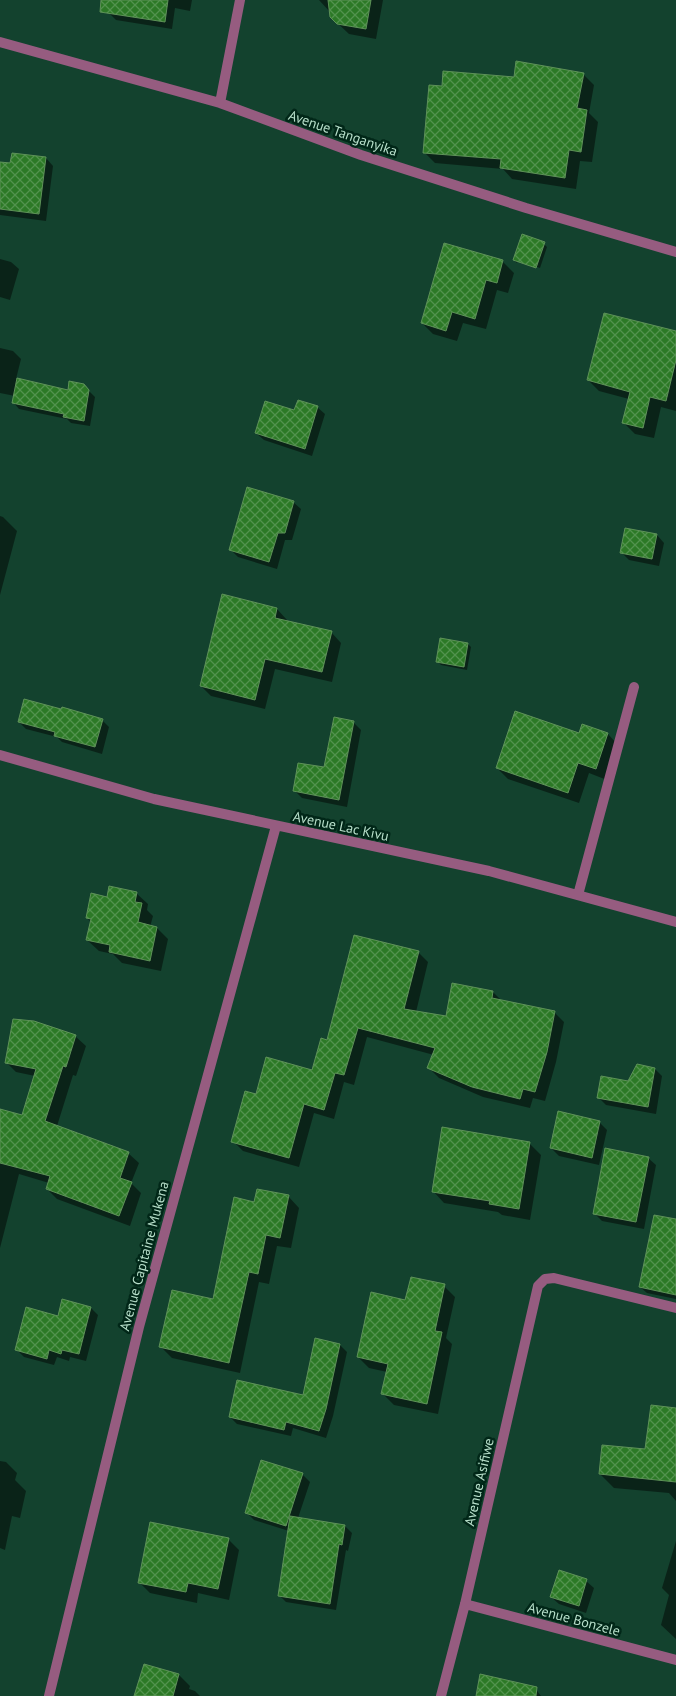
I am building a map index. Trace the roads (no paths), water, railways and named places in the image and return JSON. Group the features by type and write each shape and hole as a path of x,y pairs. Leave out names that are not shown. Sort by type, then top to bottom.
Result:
{"street":[{"path":"220,104 240,0"},
{"name":"Avenue Tanganyika","path":"0,42 220,104 370,158 526,208 676,252"},
{"path":"578,895 634,687"},
{"name":"Avenue Lac Kivu","path":"0,754 154,799 489,871 676,922"},
{"name":"Avenue Capitaine Mukena","path":"49,1696 139,1327 276,826"},
{"name":"Avenue Asifiwe","path":"441,1696 465,1604 538,1286 543,1280 548,1278 676,1308"},
{"name":"Avenue Bonzele","path":"465,1604 676,1660"}]}
